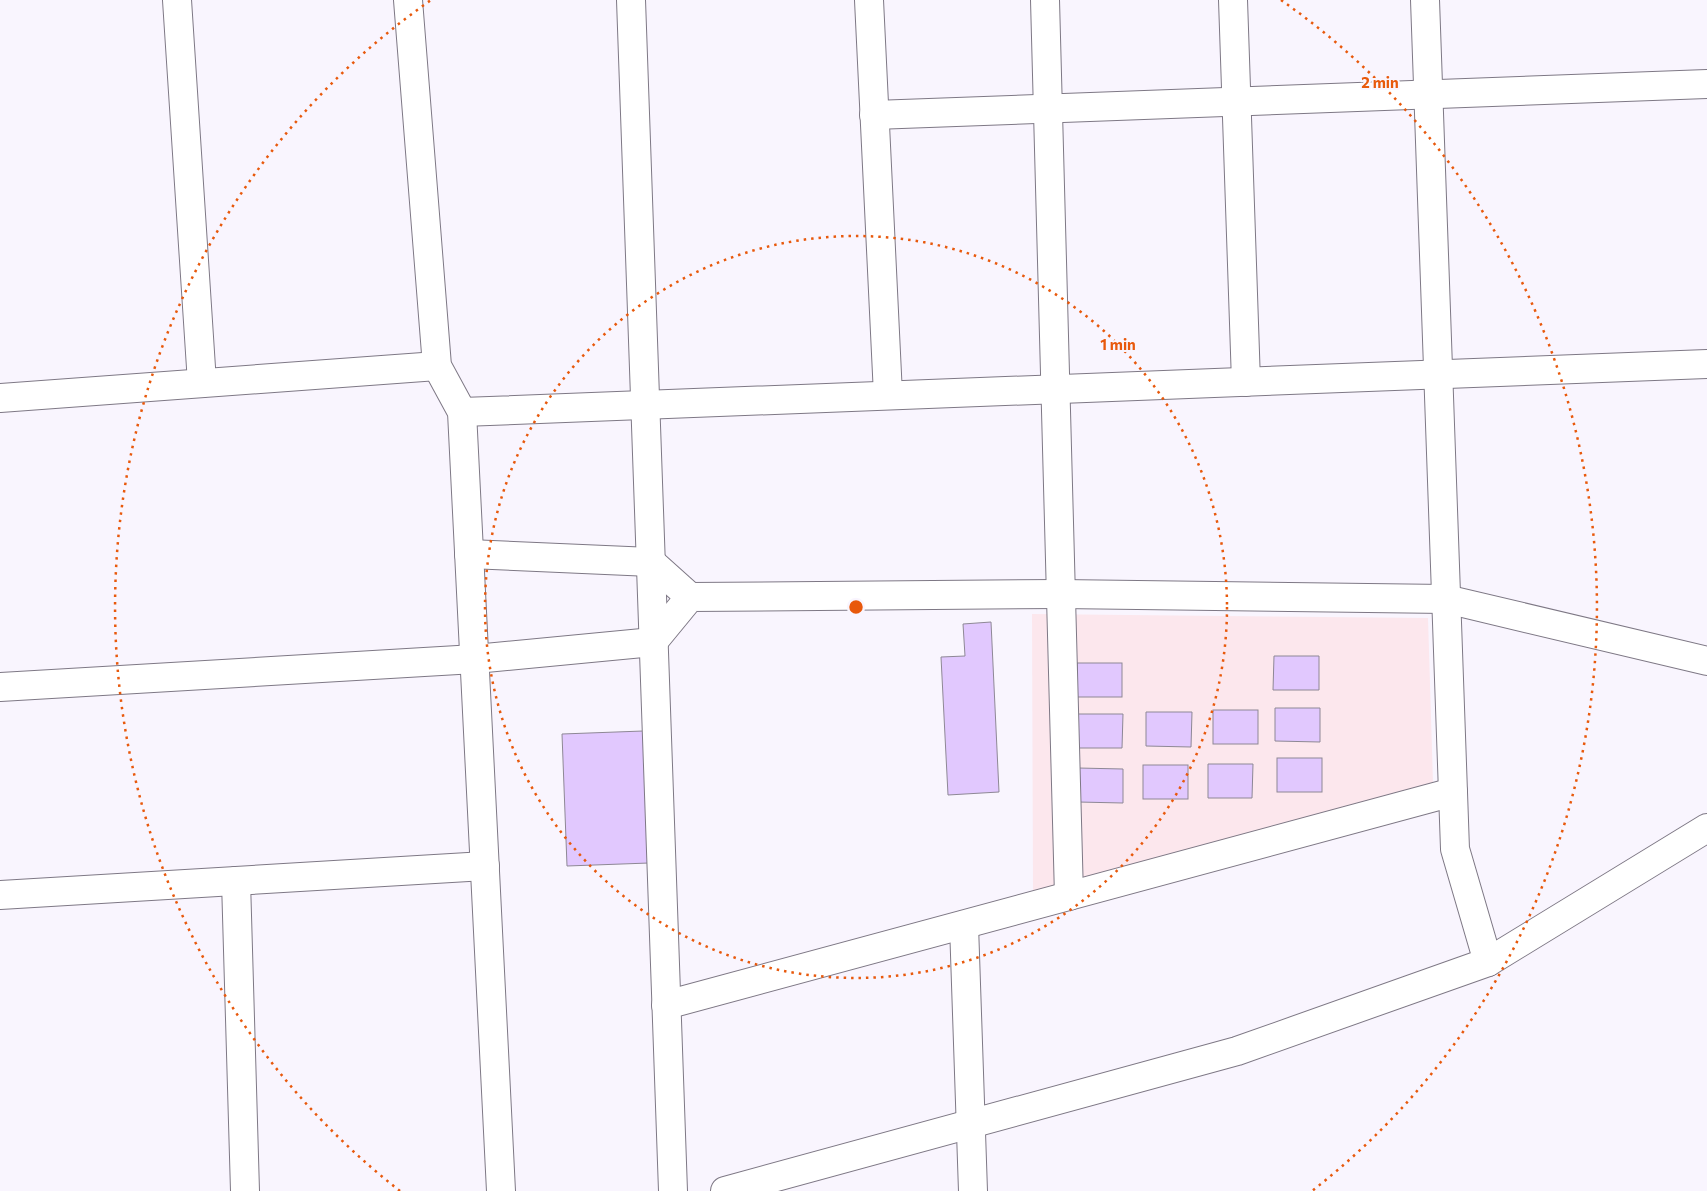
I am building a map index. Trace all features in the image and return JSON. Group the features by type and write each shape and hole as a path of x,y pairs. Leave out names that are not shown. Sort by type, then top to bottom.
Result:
{"street":[{"path":"177,0 202,383"},
{"path":"408,0 437,366 462,412 502,1191"},
{"path":"631,0 673,1191"},
{"path":"869,0 888,395"},
{"path":"1045,0 1069,896"},
{"path":"1233,0 1246,382"},
{"path":"1424,0 1455,849 1488,962"},
{"path":"874,115 1707,84"},
{"path":"462,412 1707,364"},
{"path":"0,398 437,366"},
{"path":"469,554 651,562 690,597 1061,594 1446,599 1707,660"},
{"path":"0,687 475,659 654,642 690,597"},
{"path":"666,1005 1453,792"},
{"path":"725,1191 762,1187 970,1125 1237,1051 1488,962 1707,828"},
{"path":"0,894 485,866"},
{"path":"236,881 245,1191"},
{"path":"964,924 973,1191"}],"shaded area":[{"path":"1032,614 1428,618 1433,783 1033,891"}],"building":[{"path":"991,622 999,792 948,795 941,657 965,656 963,624"},
{"path":"1274,656 1319,656 1319,690 1273,690"},
{"path":"1077,663 1122,663 1122,697 1077,697"},
{"path":"1275,708 1320,708 1320,742 1275,741"},
{"path":"1213,710 1258,710 1258,744 1213,744"},
{"path":"1146,712 1192,712 1191,747 1146,746"},
{"path":"1077,714 1123,714 1122,748 1077,748"},
{"path":"643,731 649,863 567,866 562,734"},
{"path":"1277,758 1322,758 1322,792 1277,792"},
{"path":"1208,764 1253,764 1252,798 1208,798"},
{"path":"1143,765 1188,765 1188,799 1143,799"},
{"path":"1078,768 1123,769 1123,803 1078,802"}]}
